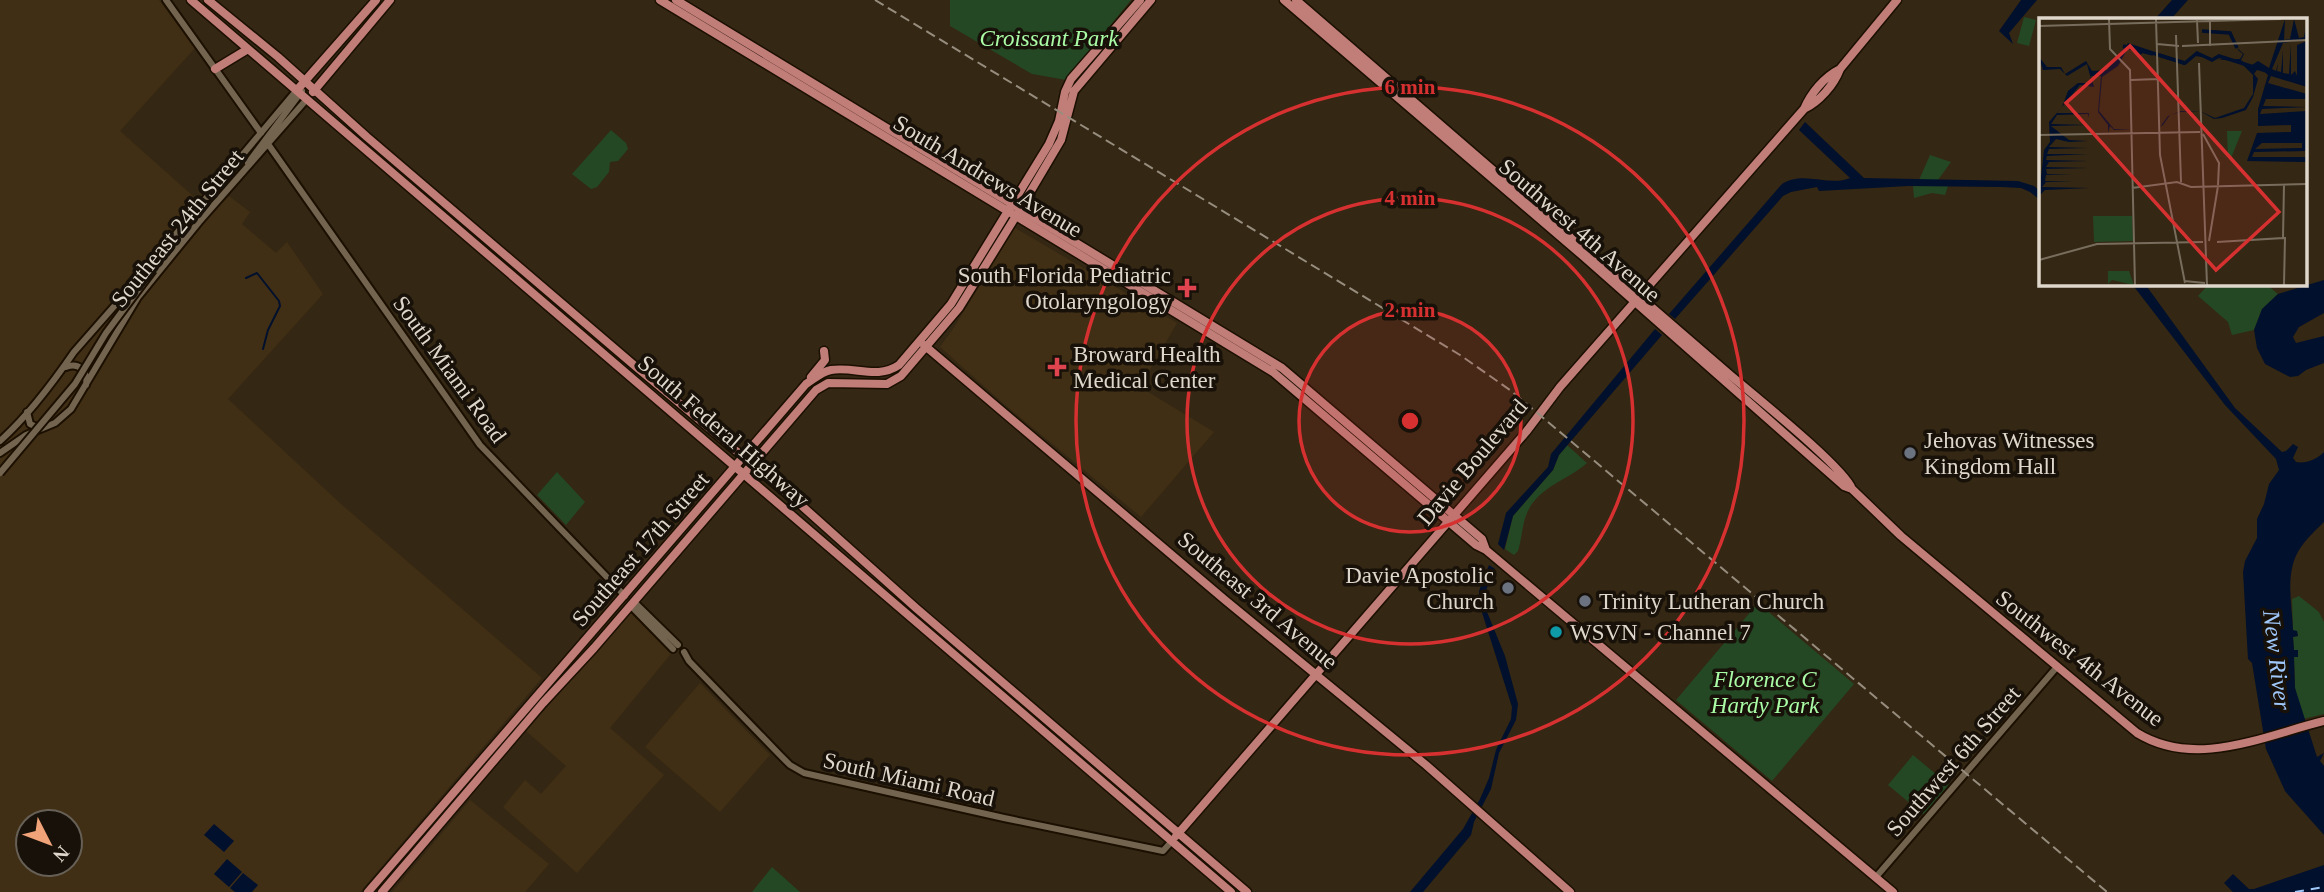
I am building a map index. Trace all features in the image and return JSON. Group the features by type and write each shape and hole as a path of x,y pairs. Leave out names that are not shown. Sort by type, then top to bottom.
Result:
{"main road":[{"name":"South Federal Highway","path":"191,0 1231,892"},
{"name":"South Federal Highway","path":"208,0 305,80 430,191 1247,892"},
{"path":"302,95 305,80 376,0"},
{"path":"302,95 315,90 390,0"},
{"name":"South Andrews Avenue","path":"660,0 1010,207"},
{"name":"South Andrews Avenue","path":"676,0 1273,372 1451,518 1476,545 1486,550 1893,892"},
{"name":"Southeast 17th Street","path":"382,892 817,390 828,383 892,382 901,376 951,304 1055,131 1071,79 1140,0"},
{"name":"Southeast 17th Street","path":"368,892 806,384 818,375 834,370 879,373 890,371 959,308 1061,141 1074,90 1152,0"},
{"name":"Southwest 4th Avenue","path":"1284,0 1834,466 1849,480 1852,489 1901,536 2137,733 2158,744 2199,750 2235,744 2324,721"},
{"name":"Southwest 4th Avenue","path":"1296,0 1637,300"},
{"name":"Davie Boulevard","path":"1171,841 1526,432 1560,387 1804,109 1814,105 1897,0"},
{"path":"215,69 248,49"},
{"path":"405,183 421,183"},
{"path":"414,191 430,191"},
{"path":"513,276 529,276"},
{"path":"522,284 541,286"},
{"name":"Southeast 3rd Avenue","path":"923,343 1216,592 1317,673 1493,822 1570,892"},
{"path":"806,384 825,360 824,351"},
{"path":"622,369 642,372"},
{"path":"632,378 650,379"},
{"path":"782,412 790,419"},
{"path":"623,615 625,596"},
{"path":"889,599 909,601"},
{"path":"903,610 916,608"},
{"path":"1054,740 1071,740"},
{"path":"1064,748 1083,751"},
{"path":"408,861 411,841"},
{"path":"399,872 404,859 402,852"}],"street":[{"path":"168,1 261,133"},
{"path":"237,179 258,146 302,95"},
{"name":"Southeast 24th Street","path":"166,251 261,133 302,95"},
{"name":"Southeast 24th Street","path":"0,453 18,439 63,416 75,404 138,297 268,144 302,95"},
{"name":"South Miami Road","path":"268,144 480,445 625,596"},
{"path":"219,186 225,185 229,189"},
{"path":"0,473 75,384 112,325 166,251 199,222"},
{"name":"Southeast 24th Street","path":"0,441 154,261"},
{"path":"63,369 73,365 80,367 86,375 86,387"},
{"path":"27,412 30,424 41,429"},
{"name":"South Miami Road","path":"632,604 675,647 682,646 682,654 774,750 796,769 847,783 1163,851 1171,841"},
{"name":"Southwest 6th Street","path":"1876,877 2056,668"}],"shaded area":[{"path":"0,0 159,0 195,48 120,131 212,213 229,196 250,212 242,224 276,253 287,242 323,294 228,399 341,504 542,678 360,892 0,892"},
{"name":"Broward Health Medical Center","path":"1015,228 1177,323 1140,387 1214,432 1141,517 1004,404 940,347"},
{"path":"633,610 674,650 610,728 664,775 577,873 503,807 525,780 541,794 566,766 526,731"},
{"path":"700,683 770,755 720,812 645,747"},
{"path":"470,800 549,864 525,892 392,892"}],"green space":[{"name":"Croissant Park","path":"950,0 1131,0 1066,80 1032,74 950,26"},
{"path":"2024,17 2036,20 2029,46 2017,43"},
{"path":"611,130 626,143 628,149 618,161 610,162 609,172 597,187 591,189 572,174"},
{"path":"1930,155 1951,162 1938,180 1919,180"},
{"path":"1913,186 1948,186 1945,195 1932,193 1914,198"},
{"path":"2208,285 2267,285 2278,294 2262,309 2254,330 2232,335 2228,322 2198,296"},
{"path":"1567,445 1587,463 1546,490 1532,504 1525,518 1518,551 1514,555 1505,549 1513,516 1553,470"},
{"path":"557,472 585,502 566,525 537,495"},
{"path":"2299,596 2319,612 2324,622 2324,714 2303,719 2295,688 2294,657 2298,656 2298,650 2294,650 2293,637 2298,636 2297,631 2293,631 2292,599"},
{"name":"Florence C Hardy Park","path":"1758,603 1854,684 1772,781 1676,700"},
{"path":"1913,755 1949,785 1924,815 1888,785"},
{"path":"772,867 800,892 752,892"}],"water":[{"path":"2021,0 2037,0 2009,33 2013,44 1999,31"},
{"path":"2172,0 2188,0 2172,18 2156,18"},
{"path":"1805,122 1864,178 2018,181 2039,190 2039,199 2021,188 2001,187 1908,186 1819,191 1817,187 1791,192 1783,196 1675,319 1669,314 1782,184 1799,178 1833,181 1850,178 1799,130"},
{"path":"2324,280 2324,313 2299,327 2293,337 2296,343 2324,336 2324,363 2298,376 2290,377 2265,364 2257,348 2254,330 2262,309 2278,294"},
{"name":"New River","path":"2133,285 2146,285 2235,408 2282,452 2293,444 2298,447 2293,458 2300,462 2311,460 2324,452 2324,522 2306,540 2296,556 2290,587 2293,630 2297,631 2298,636 2293,637 2294,650 2298,650 2298,657 2294,657 2295,688 2317,757 2324,753 2320,761 2324,766 2324,835 2285,791 2266,749 2252,663 2248,659 2243,572 2245,561 2257,538 2257,519 2269,484 2279,470 2276,459 2225,405"},
{"path":"1655,329 1662,335 1559,455 1553,470 1513,516 1504,550 1498,544 1506,513 1548,467 1551,454"},
{"path":"1489,565 1495,569 1484,595 1485,607 1505,656 1518,704 1516,720 1499,753 1491,789 1474,822 1471,835 1423,892 1410,892 1463,829 1480,799 1496,750 1511,719 1512,707 1479,603 1479,591"},
{"path":"214,824 234,841 224,852 204,835"},
{"path":"227,859 242,872 229,887 214,874"},
{"path":"2324,865 2324,892 2233,892 2224,883 2233,874 2249,889 2254,889"},
{"path":"243,873 258,885 252,892 235,892 230,888"}],"waterway":[{"path":"246,278 257,273 279,301 280,306 268,330 263,349"}],"ferry route":[{"path":"2295,892 2324,887"}],"tunnel":[{"path":"154,261 165,247"}],"railway":[{"path":"875,0 1460,355 1510,390 2107,892"}],"place":[{"name":"South Florida Pediatric Otolaryngology","path":"1187,288"},
{"name":"Broward Health Medical Center","path":"1057,367"},
{"name":"Jehovas Witnesses Kingdom Hall","path":"1910,453"},
{"name":"Davie Apostolic Church","path":"1508,588"},
{"name":"Trinity Lutheran Church","path":"1585,601"},
{"name":"WSVN - Channel 7","path":"1556,632"}]}
